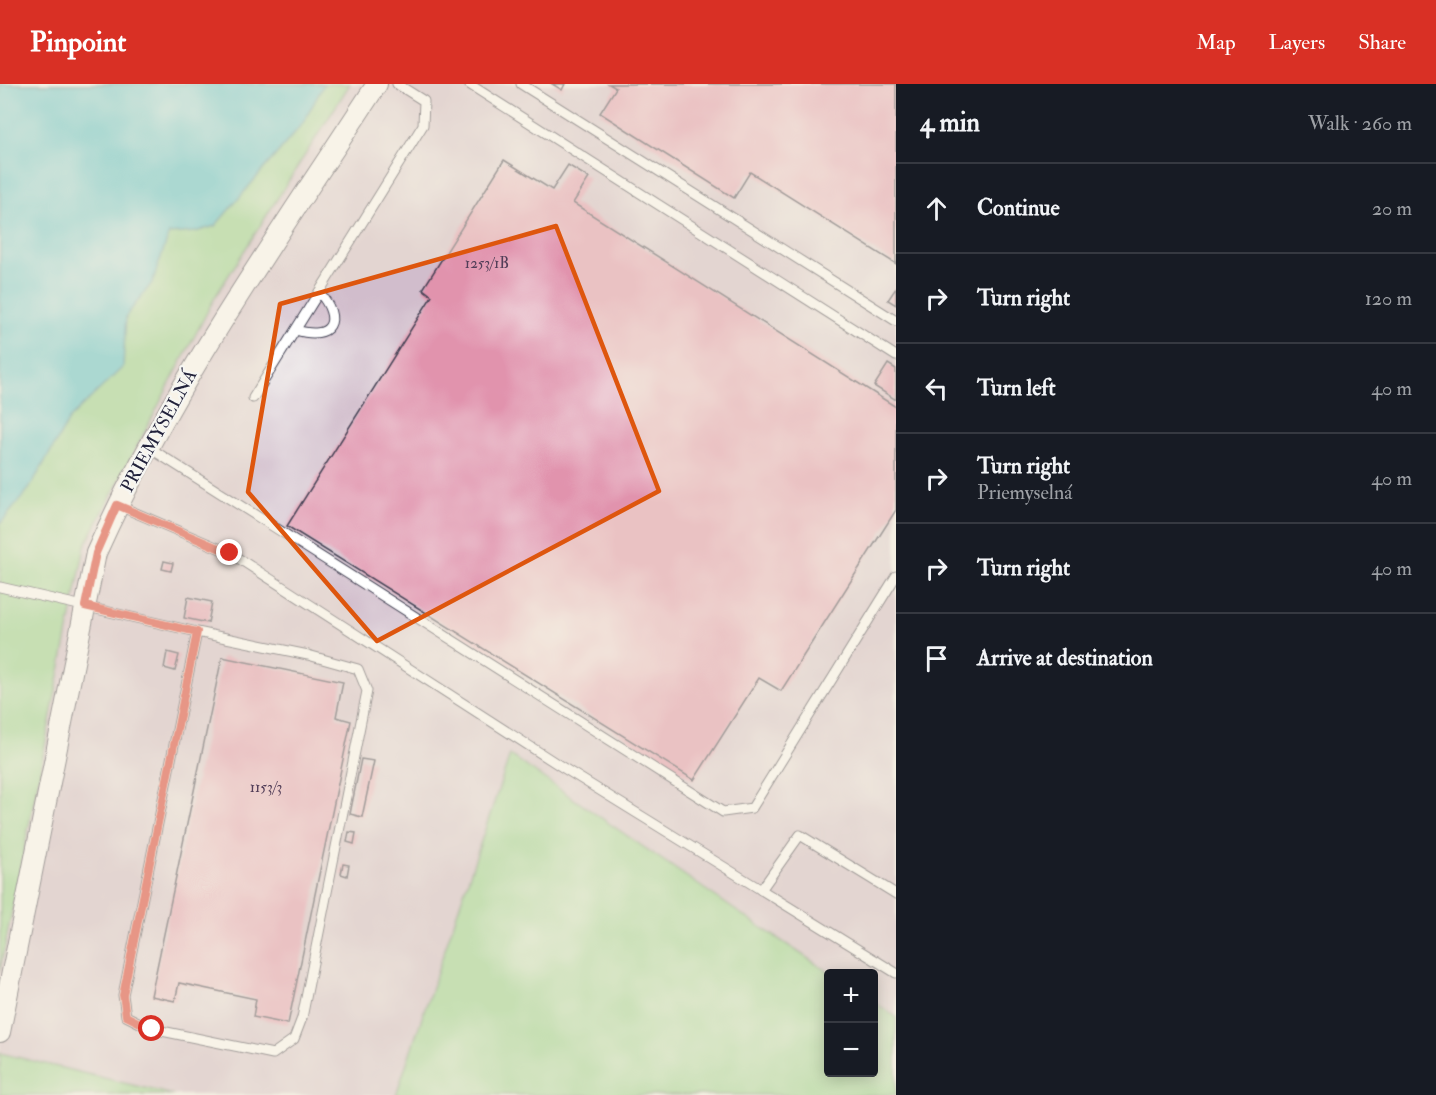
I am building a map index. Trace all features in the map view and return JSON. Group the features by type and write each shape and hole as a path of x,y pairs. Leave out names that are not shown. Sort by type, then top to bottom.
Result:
{"street":[{"name":"PRIEMYSELNÁ","path":"0,1032 96,553 117,505 147,447 207,345 378,84"}],"lane":[{"path":"253,398 423,124 424,101 397,84"},
{"path":"469,84 896,356"},
{"path":"521,84 896,321"},
{"path":"296,330 310,334 321,333 329,327 332,320 330,308 319,292"},
{"path":"147,447 723,812 752,808 896,576"},
{"path":"117,505 230,553 562,767 896,973"},
{"path":"0,587 308,655 358,669 367,691 302,1018 294,1040 273,1054 152,1029 126,1016 123,995 197,632"},
{"path":"761,890 800,835 896,894"}],"highlighted area":[{"path":"556,226 659,491 377,641 248,492 280,304"}],"shaded area":[{"path":"350,84 896,84 896,1017 878,1005 878,969 824,969 510,756 396,1095 174,1095 0,1053 0,971 85,546 215,297"}],"green space":[{"path":"0,84 350,84 215,297 85,546 0,971"},
{"path":"510,755 824,969 824,1077 878,1077 878,1005 896,1017 896,1095 396,1095"},
{"path":"0,1053 174,1095 0,1095"}],"water":[{"path":"0,84 324,84 303,123 215,226 195,232 169,234 152,283 126,316 123,367 70,418 29,489 0,524"}],"building":[{"path":"552,84 565,84 562,90"},
{"path":"609,84 896,84 896,264 750,172 734,198 600,113 616,88"},
{"path":"504,160 552,190 568,165 589,178 573,203 896,407 896,510 781,691 759,678 694,780 287,526 432,296 423,289"},
{"path":"896,288 896,305 888,300"},
{"path":"888,364 896,369 896,400 874,386"},
{"path":"164,561 173,563 171,571 162,569"},
{"path":"188,597 212,602 208,623 184,618"},
{"path":"167,652 179,655 175,671 164,668"},
{"path":"222,657 343,682 336,717 351,721 288,1024 253,1017 256,999 179,983 175,1001 151,996"},
{"path":"361,759 374,761 362,817 350,814"},
{"path":"349,832 356,833 354,844 347,842"},
{"path":"343,864 349,865 347,876 341,874"}],"route":[{"path":"152,1029 126,1016 123,995 197,632 85,606 96,553 117,505 230,553"}]}
